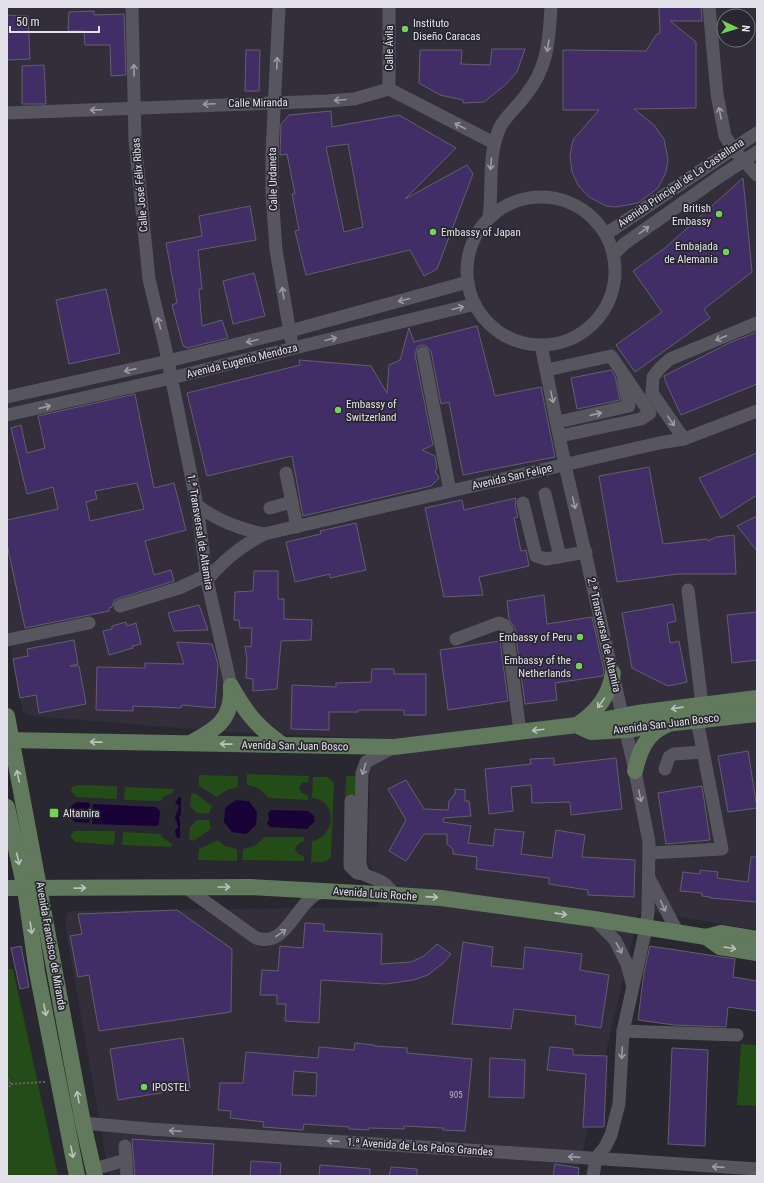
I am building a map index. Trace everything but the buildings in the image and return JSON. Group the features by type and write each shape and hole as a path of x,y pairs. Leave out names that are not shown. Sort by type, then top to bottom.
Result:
{"main road":[{"path":"577,725 590,716 602,704 611,685 613,673"},
{"path":"189,743 210,732 224,718 231,703 231,686"},
{"path":"231,686 251,719 264,732 283,745"},
{"name":"Avenida San Juan Bosco","path":"624,723 702,704 757,698"},
{"name":"Avenida San Juan Bosco","path":"9,740 394,748 577,725 674,723 757,714"},
{"name":"Avenida Francisco de Miranda","path":"7,716 9,740 33,889 94,1173"},
{"path":"635,771 639,755 652,733 674,723"},
{"name":"Avenida Francisco de Miranda","path":"7,807 33,889 37,972 77,1176"},
{"name":"Avenida Luis Roche","path":"7,888 251,887 441,898 594,919 706,937 721,933 757,939"},
{"name":"Avenida Luis Roche","path":"706,937 720,947 757,953"}],"street":[{"name":"Calle José Félix Ribas","path":"132,7 136,153 149,279 171,378"},
{"name":"Calle Urdaneta","path":"279,7 276,102 272,153 274,226 276,250 294,349"},
{"name":"Calle Ávila","path":"389,7 389,89"},
{"path":"489,218 490,180 494,143 501,126 536,81 544,65 549,42 551,7"},
{"path":"709,7 719,115 725,136 733,149 757,175"},
{"name":"Calle Miranda","path":"7,113 354,99 389,89"},
{"path":"389,89 494,143"},
{"name":"Avenida Principal de La Castellana","path":"606,234 757,133"},
{"name":"Avenida Principal de La Castellana","path":"614,254 624,244 757,152"},
{"path":"529,197 552,197 563,199 583,209 600,224 606,234 614,254 614,287 610,298 599,317 592,325 573,338 552,344 541,345 518,341 508,337 489,323 475,304 468,282 468,259 471,248 476,237 489,218 507,205 529,197"},
{"name":"Avenida Eugenio Mendoza","path":"7,397 290,332 468,282"},
{"name":"Avenida Eugenio Mendoza","path":"7,415 294,349 475,304"},
{"path":"684,439 652,393 653,377 670,359 757,323"},
{"name":"2.ª Transversal de Altamira","path":"541,345 558,422 565,465 635,771 645,818 650,853 646,928 623,1031 619,1104 612,1135 606,1146 596,1158"},
{"path":"423,353 450,491"},
{"path":"546,370 611,356 650,413 641,419 560,436"},
{"path":"579,370 619,366"},
{"path":"558,422 629,406 619,366"},
{"name":"1.ª Transversal de Altamira","path":"171,378 197,505 207,577 231,686"},
{"name":"Avenida San Felipe","path":"207,577 241,547 264,534 684,439 757,411"},
{"path":"286,473 296,527"},
{"path":"545,494 560,557"},
{"path":"270,508 292,502"},
{"path":"523,503 536,556 546,560 586,552"},
{"name":"Avenida San Felipe","path":"197,505 224,522 243,530 264,534"},
{"path":"120,606 179,588 207,577"},
{"path":"688,590 702,704"},
{"path":"7,640 89,623"},
{"path":"456,639 498,624 504,625 507,630 520,732"},
{"path":"650,853 722,849 697,720"},
{"path":"364,874 360,863 362,773 366,762 372,757 394,748"},
{"path":"665,769 669,757 674,754 703,752"},
{"path":"351,801 350,866 357,873 364,874 381,882 396,895"},
{"path":"649,878 678,933"},
{"path":"185,887 256,938 262,940 283,933 301,907 318,893 323,891"},
{"path":"594,919 615,940 627,964 632,987"},
{"path":"623,1031 737,1035"},
{"name":"1.ª Avenida de Los Palos Grandes","path":"83,1124 206,1137 596,1158 757,1170"},
{"path":"125,1146 127,1176"},
{"path":"593,1176 596,1158"},
{"path":"94,1173 126,1160"}],"path":[{"path":"7,1079 11,1084"},
{"path":"11,1084 58,1081"},
{"path":"7,1090 11,1084"}],"shaded area":[{"path":"7,7 757,7 757,930 647,911 638,915 577,1176 109,1176 65,924 67,913 73,911 379,907 380,877 375,875 368,861 371,738 228,732 32,716 23,712 7,630"},
{"path":"179,797 181,797 181,815 179,817 180,838 177,838 175,831 178,827 175,818 179,806 175,803"},
{"path":"236,800 249,801 257,812 256,825 246,834 232,832 224,822 225,808"},
{"path":"77,802 90,803 90,814 87,814 87,811 83,808 78,809 75,813 80,819 90,819 89,823 75,822 69,816 69,808"},
{"path":"93,804 156,807 160,811 159,824 157,826 92,824"},
{"path":"271,810 308,811 314,816 315,821 307,829 270,827 267,823 269,819 268,813"}],"green space":[{"path":"247,774 309,776 308,782 302,783 299,788 302,793 308,796 308,800 269,798 258,788 247,785"},
{"path":"199,775 238,776 238,787 227,790 217,797 199,786"},
{"path":"346,776 357,776 357,800 348,798 345,800"},
{"path":"313,777 328,777 334,783 331,856 330,859 323,862 311,862 312,841 320,838 326,833 331,819 330,811 326,805 320,800 312,798"},
{"path":"77,785 117,786 117,799 76,797 71,791 72,787"},
{"path":"125,787 174,789 174,792 163,797 161,801 124,800"},
{"path":"195,793 212,806 209,814 197,813 190,806 191,794"},
{"path":"197,820 209,820 211,829 193,841 189,839 190,827"},
{"path":"74,831 115,831 114,845 75,842 70,836"},
{"path":"123,832 161,834 162,837 172,844 172,847 122,845"},
{"path":"265,837 304,837 304,841 298,844 295,849 298,854 304,856 304,861 242,860 243,849 254,846"},
{"path":"218,840 225,846 237,849 237,861 198,860 199,849"},
{"path":"7,969 13,969 58,1176 7,1176"},
{"path":"741,1044 757,1045 757,1106 737,1105"}],"place":[{"name":"Instituto Diseño Caracas","path":"405,29"},
{"name":"British Embassy","path":"719,214"},
{"name":"Embassy of Japan","path":"433,232"},
{"name":"Embajada de Alemania","path":"726,252"},
{"name":"Embassy of Switzerland","path":"338,410"},
{"name":"Embassy of Peru","path":"580,637"},
{"name":"Embassy of the Netherlands","path":"579,666"},
{"name":"Altamira","path":"54,813"},
{"name":"IPOSTEL","path":"144,1087"}]}
